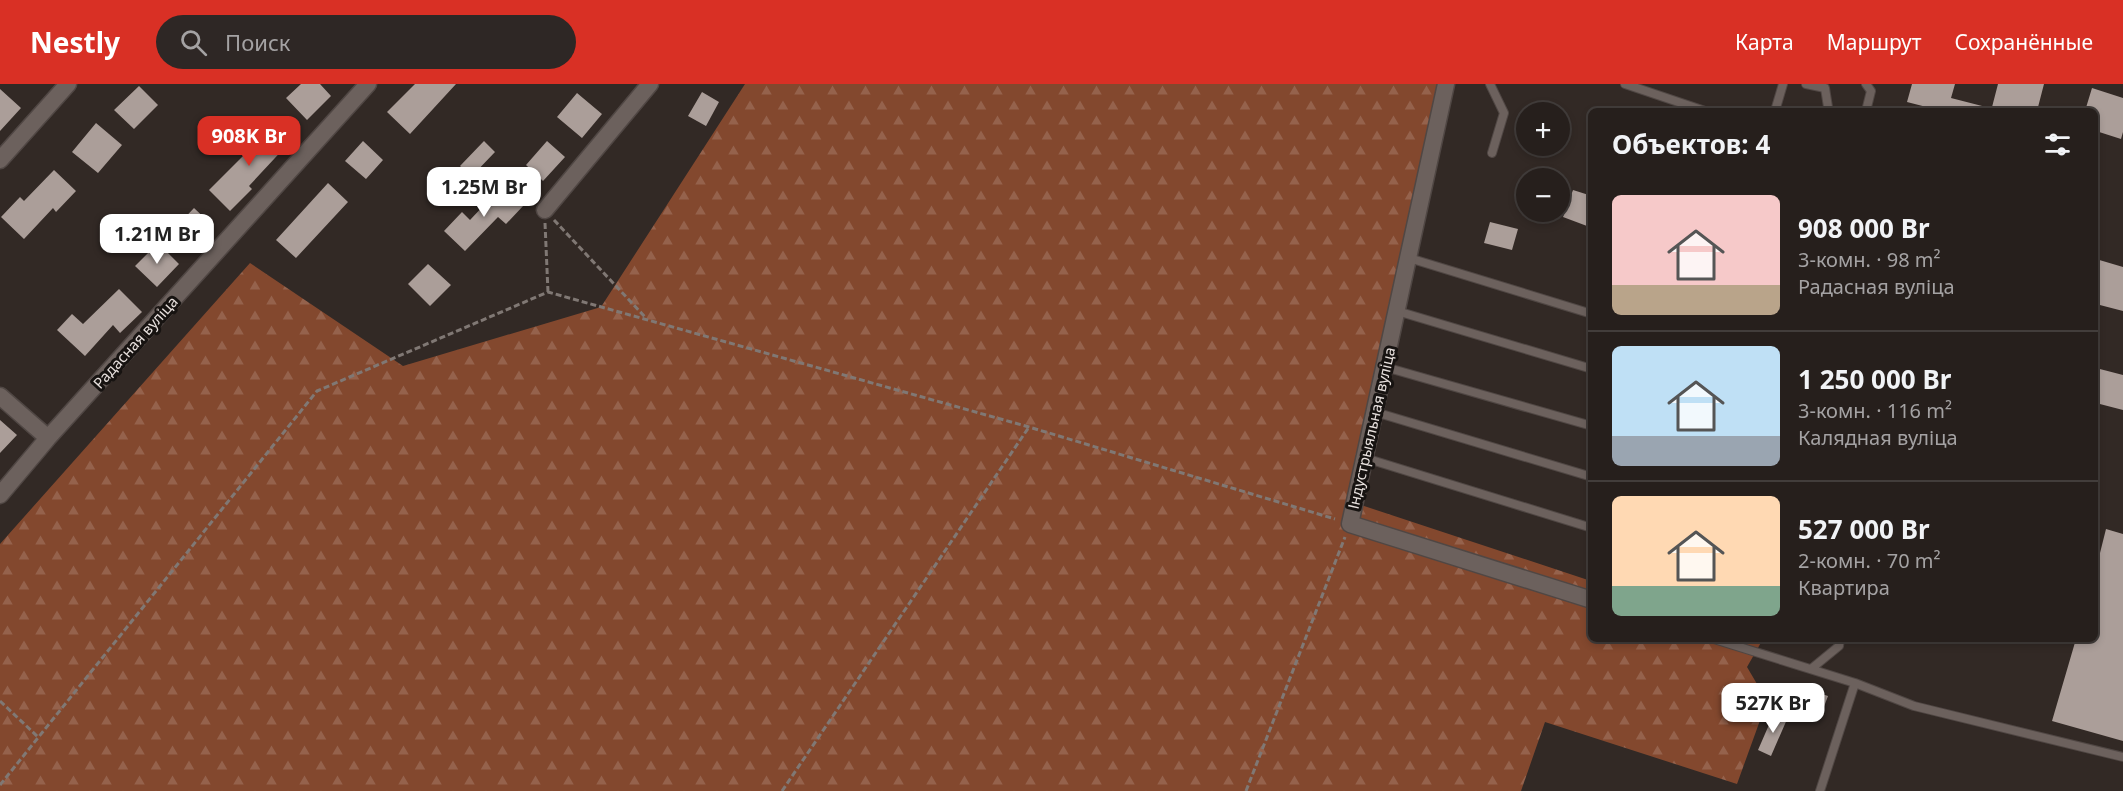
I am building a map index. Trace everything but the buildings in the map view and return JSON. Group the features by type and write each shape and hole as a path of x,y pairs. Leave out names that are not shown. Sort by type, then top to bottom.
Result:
{"street":[{"path":"0,160 68,84"},
{"name":"Радасная вуліца","path":"0,495 48,438 368,84"},
{"path":"545,210 650,84"},
{"name":"Індустрыяльная вуліца","path":"1446,84 1350,524 1588,599"},
{"path":"0,396 48,438"}],"lane":[{"path":"1490,84 1504,113 1492,153"},
{"path":"1625,84 1696,108"},
{"path":"1775,108 1782,84"},
{"path":"1806,84 1825,88 1828,108"},
{"path":"1866,84 1871,91 1867,108"},
{"path":"1409,258 1588,313"},
{"path":"1397,311 1588,368"},
{"path":"1385,366 1588,425"},
{"path":"1375,412 1588,476"},
{"path":"1365,458 1588,527"},
{"path":"1724,642 1855,683 1914,706 2123,757"},
{"path":"1811,669 1839,646 1840,642"},
{"path":"1820,791 1855,683"}],"path":[{"path":"545,210 548,291"},
{"path":"545,210 646,318"},
{"path":"0,785 317,391 548,291 1029,427 1350,524 1246,791"},
{"path":"782,791 1029,427"},
{"path":"0,701 38,737"}],"green space":[{"path":"745,84 1444,84 1358,504 1588,580 1588,642 1761,642 1747,667 1767,701 1737,784 1545,722 1521,791 0,791 0,544 250,263 403,366 601,307"}]}
